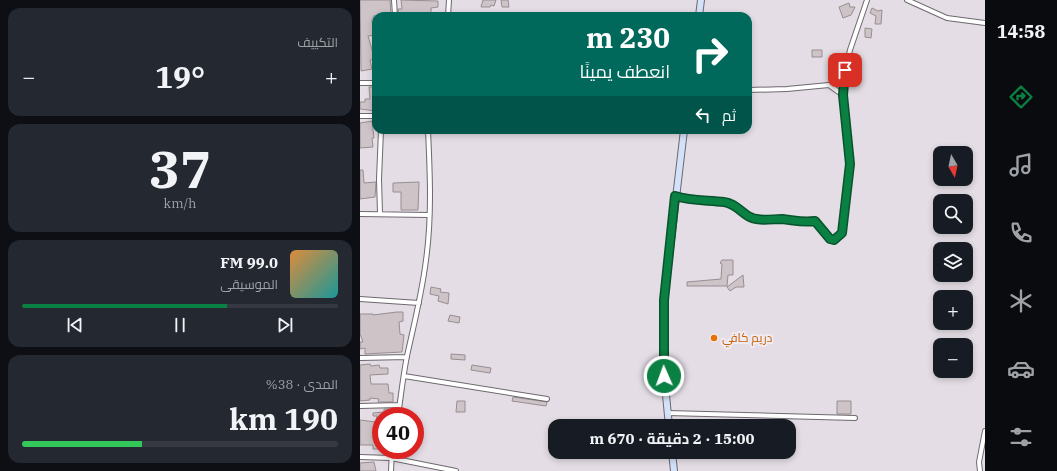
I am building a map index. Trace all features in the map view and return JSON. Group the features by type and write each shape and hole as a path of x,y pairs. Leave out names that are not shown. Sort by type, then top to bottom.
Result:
{"street":[{"path":"394,0 395,12"},
{"path":"448,12 449,0"},
{"path":"700,12 701,0"},
{"path":"675,196 725,202 739,208 749,217 762,220 783,219 798,222 815,221 830,239 834,240 842,233 850,164 843,95 843,79 867,0"},
{"path":"907,0 919,4 942,16 985,23"},
{"path":"360,83 372,83"},
{"path":"752,90 787,89 829,85 843,95"},
{"path":"360,116 372,116"},
{"path":"380,214 379,179 381,134"},
{"path":"360,406 399,405 407,357 420,303 427,253 431,181 428,134"},
{"path":"668,419 663,364 664,300 683,134"},
{"path":"360,214 429,215"},
{"path":"360,299 420,303"},
{"path":"360,358 407,357"},
{"path":"404,376 547,399"},
{"path":"667,413 855,418"},
{"path":"980,471 978,462 985,431"},
{"path":"360,458 372,458"},
{"path":"391,459 391,471"},
{"path":"396,459 456,471"},
{"path":"673,459 674,471"}],"building":[{"path":"360,0 390,0 391,12 372,12 372,36 368,36 372,50 372,60 370,60 372,69 361,71"},
{"path":"401,0 438,1 438,7 431,8 431,12 399,12 398,9 402,9"},
{"path":"483,0 496,0 494,6 491,5 490,7 481,7"},
{"path":"501,0 508,0 509,7 502,7"},
{"path":"849,3 850,7 855,7 851,15 843,18 839,7"},
{"path":"872,8 878,11 882,10 881,24 875,24 876,16 870,13"},
{"path":"865,28 872,29 871,38 865,37"},
{"path":"812,50 822,50 822,57 812,57"},
{"path":"369,87 372,87 372,110 360,109 360,102 365,102 365,99 370,99"},
{"path":"372,121 372,134 374,134 374,138 372,138 373,147 360,148 360,123"},
{"path":"360,170 363,170 364,183 376,182 375,197 360,199"},
{"path":"419,182 418,210 401,210 401,192 393,192 393,183"},
{"path":"722,260 733,260 733,275 728,275 727,286 687,286 687,282 721,279 722,264 720,263"},
{"path":"743,275 744,287 736,287 730,291 727,287"},
{"path":"431,287 441,289 440,292 449,293 448,304 438,301 439,296 430,294"},
{"path":"403,312 403,321 399,322 400,334 404,335 402,352 365,354 365,348 360,349 360,342 363,342 360,334 360,314 373,315"},
{"path":"450,315 460,317 459,323 448,321"},
{"path":"451,354 465,355 465,360 451,359"},
{"path":"370,364 371,366 379,365 380,368 388,368 388,374 370,375 371,384 388,384 389,393 393,393 393,402 378,402 379,399 370,398 370,400 360,401 360,365"},
{"path":"472,365 491,368 490,373 471,370"},
{"path":"513,397 547,402 546,406 512,401"},
{"path":"457,401 465,401 465,412 456,412"},
{"path":"837,401 851,401 851,414 837,414"},
{"path":"360,420 372,422 372,445 360,445"},
{"path":"374,462 376,471 360,471 360,463"}],"place":[{"name":"دريم كافي","path":"714,338"}],"route":[{"path":"664,376 662,335 664,300 675,196 718,203 725,202 739,208 749,217 762,220 783,219 798,222 815,221 830,239 834,240 842,233 849,184 850,153 843,95 843,79 845,70"}]}
